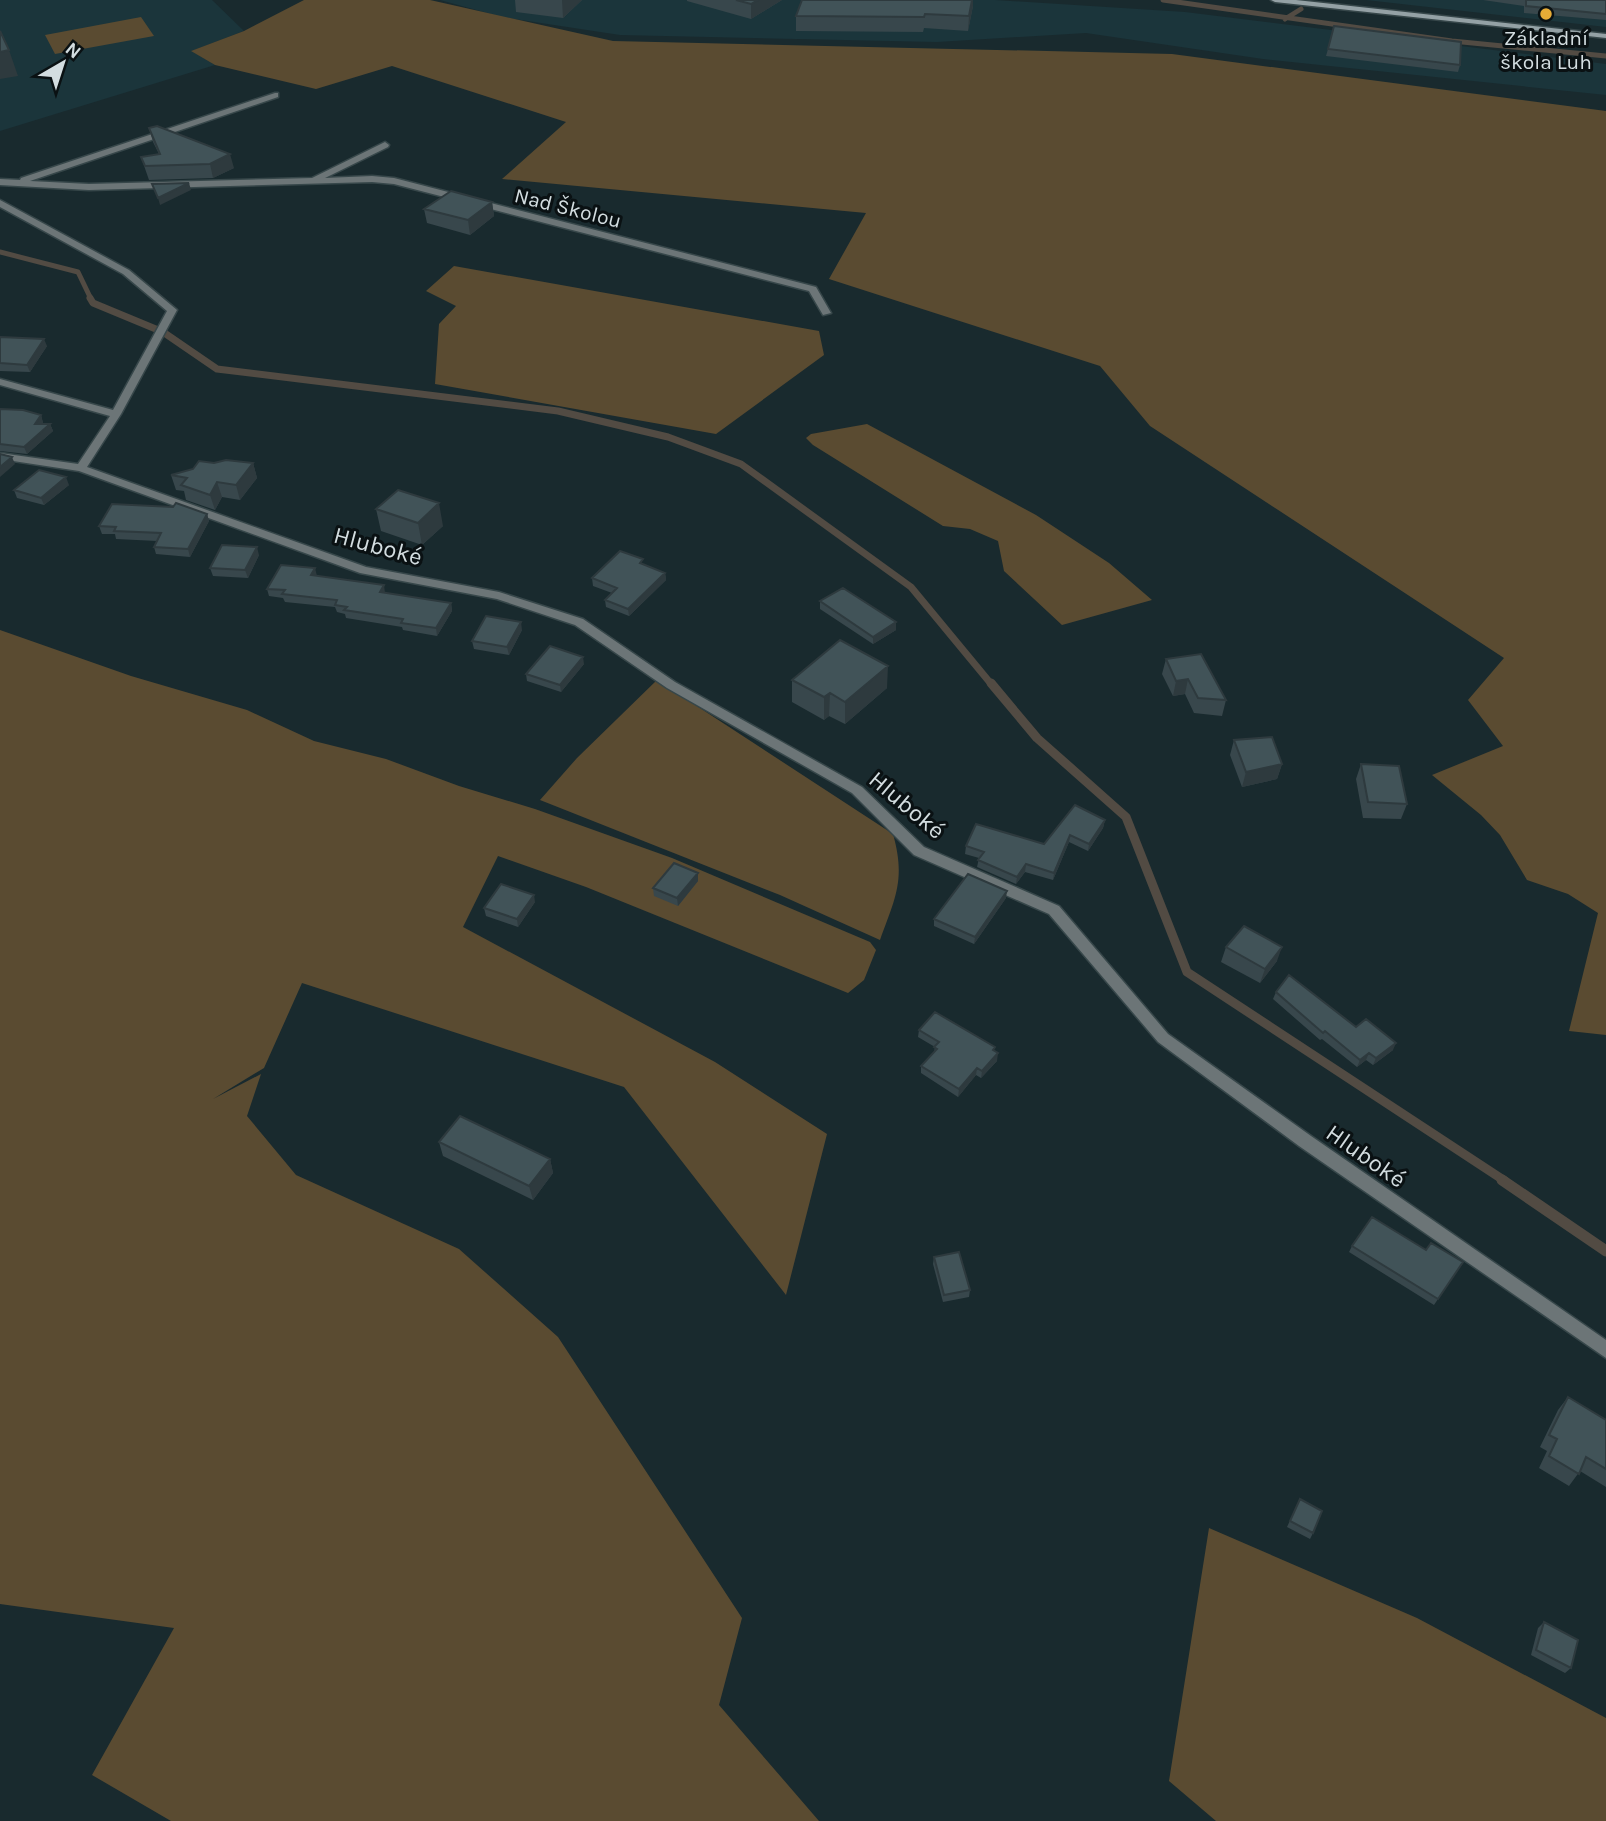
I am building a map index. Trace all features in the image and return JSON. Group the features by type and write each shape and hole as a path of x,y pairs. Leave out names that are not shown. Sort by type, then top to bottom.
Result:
{"street":[{"path":"1275,0 1606,36"},
{"name":"Nad Školou","path":"16,183 275,95"},
{"name":"Nad Školou","path":"312,181 386,145"},
{"name":"Nad Školou","path":"0,182 102,187 372,179 394,181 813,289 826,313"},
{"path":"0,203 126,272 172,310 116,414 81,468"},
{"path":"0,382 116,414"},
{"name":"Hluboké","path":"0,456 81,468 364,570 499,596 579,622 671,685 857,790 919,851 1054,910 1163,1038 1316,1149 1606,1350"}],"shaded area":[{"path":"0,0 212,0 244,31 192,51 215,65 0,131"},
{"path":"304,0 430,0 613,41 1172,54 1606,111 1606,1035 1569,1031 1598,913 1568,894 1527,880 1500,835 1481,815 1432,775 1503,746 1468,700 1504,658 1150,426 1100,366 829,279 866,213 502,179 566,122 392,66 316,89 215,65 191,51 244,31"},
{"path":"440,0 995,0 1185,12 1606,64 1606,95 1263,59 1086,33 937,42 620,35 502,17"},
{"name":"Základní škola Luh","path":"1366,0 1606,0 1606,27"},
{"path":"141,17 154,36 55,54 45,35"},
{"path":"454,266 819,331 824,355 716,434 435,384 439,324 456,306 426,291"},
{"path":"867,424 1036,515 1109,563 1152,600 1062,625 1004,571 998,541 970,529 943,526 813,445 806,438 811,434"},
{"path":"0,630 131,676 247,710 314,741 386,759 672,858 870,942 876,950 864,980 848,993 586,887 498,856 463,927 715,1062 827,1134 786,1295 624,1087 302,983 264,1068 213,1099 261,1074 247,1116 296,1175 459,1249 558,1337 742,1618 719,1705 819,1821 171,1821 92,1775 174,1628 0,1604"},
{"path":"657,680 893,834 899,877 880,940 780,895 540,800 577,758"},
{"path":"1209,1528 1417,1618 1606,1718 1606,1821 1216,1821 1169,1781"}],"building":[{"path":"736,0 758,0 751,4"},
{"path":"802,0 972,0 969,16 796,16"},
{"path":"1526,0 1606,0 1606,14 1526,6"},
{"path":"1334,26 1461,42 1460,65 1328,49"},
{"path":"0,31 9,50 0,52"},
{"path":"157,126 230,154 210,164 145,166 141,157 160,154 149,128"},
{"path":"189,183 158,198 152,184"},
{"path":"451,191 492,202 468,220 424,209"},
{"path":"0,337 44,339 27,365 0,363"},
{"path":"0,409 23,410 41,415 35,424 50,424 24,447 0,444"},
{"path":"0,454 12,457 0,467"},
{"path":"226,460 253,463 236,485 217,482 210,495 181,485 187,478 171,475 193,469 199,461 214,463"},
{"path":"39,470 66,477 41,498 14,490"},
{"path":"398,490 439,503 418,523 376,509"},
{"path":"176,503 207,514 188,549 154,547 161,533 114,531 116,527 99,526 112,504 173,507"},
{"path":"222,545 257,547 245,570 210,568"},
{"path":"620,551 643,559 640,563 665,573 628,609 605,600 617,588 592,578"},
{"path":"281,565 315,568 311,575 384,585 380,592 451,603 436,628 401,623 403,619 344,610 347,607 335,605 337,600 282,594 285,590 267,589"},
{"path":"843,588 896,622 873,637 820,601"},
{"path":"486,616 521,622 507,647 472,641"},
{"path":"840,640 888,666 845,702 830,693 824,697 792,680"},
{"path":"550,646 583,657 560,685 526,674"},
{"path":"1201,654 1226,700 1198,698 1188,679 1176,681 1166,659"},
{"path":"1272,737 1282,764 1246,772 1234,740"},
{"path":"1361,764 1399,766 1407,804 1368,802"},
{"path":"1075,805 1105,820 1089,844 1070,835 1054,873 1026,864 1017,877 978,860 984,852 966,846 976,824 1044,844"},
{"path":"674,863 698,873 677,898 653,888"},
{"path":"968,874 1007,891 975,937 934,919"},
{"path":"501,884 534,895 517,919 484,908"},
{"path":"1244,926 1282,947 1265,969 1226,947"},
{"path":"1289,975 1356,1027 1366,1019 1396,1043 1376,1058 1369,1053 1360,1060 1325,1031 1323,1033 1276,992"},
{"path":"935,1012 995,1047 993,1050 998,1053 982,1071 977,1068 959,1089 921,1066 937,1049 934,1047 939,1042 919,1030"},
{"path":"460,1116 550,1159 529,1186 439,1142"},
{"path":"1372,1217 1426,1250 1431,1243 1463,1262 1438,1299 1352,1246"},
{"path":"959,1252 970,1290 944,1295 934,1257"},
{"path":"1568,1397 1606,1420 1606,1469 1586,1457 1579,1474 1549,1456 1557,1439 1549,1435"},
{"path":"1300,1499 1322,1511 1313,1533 1290,1521"},
{"path":"1544,1622 1578,1640 1571,1668 1536,1650"}],"waterway":[{"path":"1163,0 1287,18"},
{"path":"1287,18 1301,9"},
{"path":"1287,18 1452,41 1606,56"},
{"path":"0,252 78,272 91,299"},
{"path":"90,298 93,303 163,332 217,369 558,411 668,437 741,464 911,587 992,685"},
{"path":"991,683 1037,738 1126,817 1187,972 1505,1181"},
{"path":"1502,1180 1606,1251"}],"place":[{"name":"Základní škola Luh","path":"1546,14"}]}
